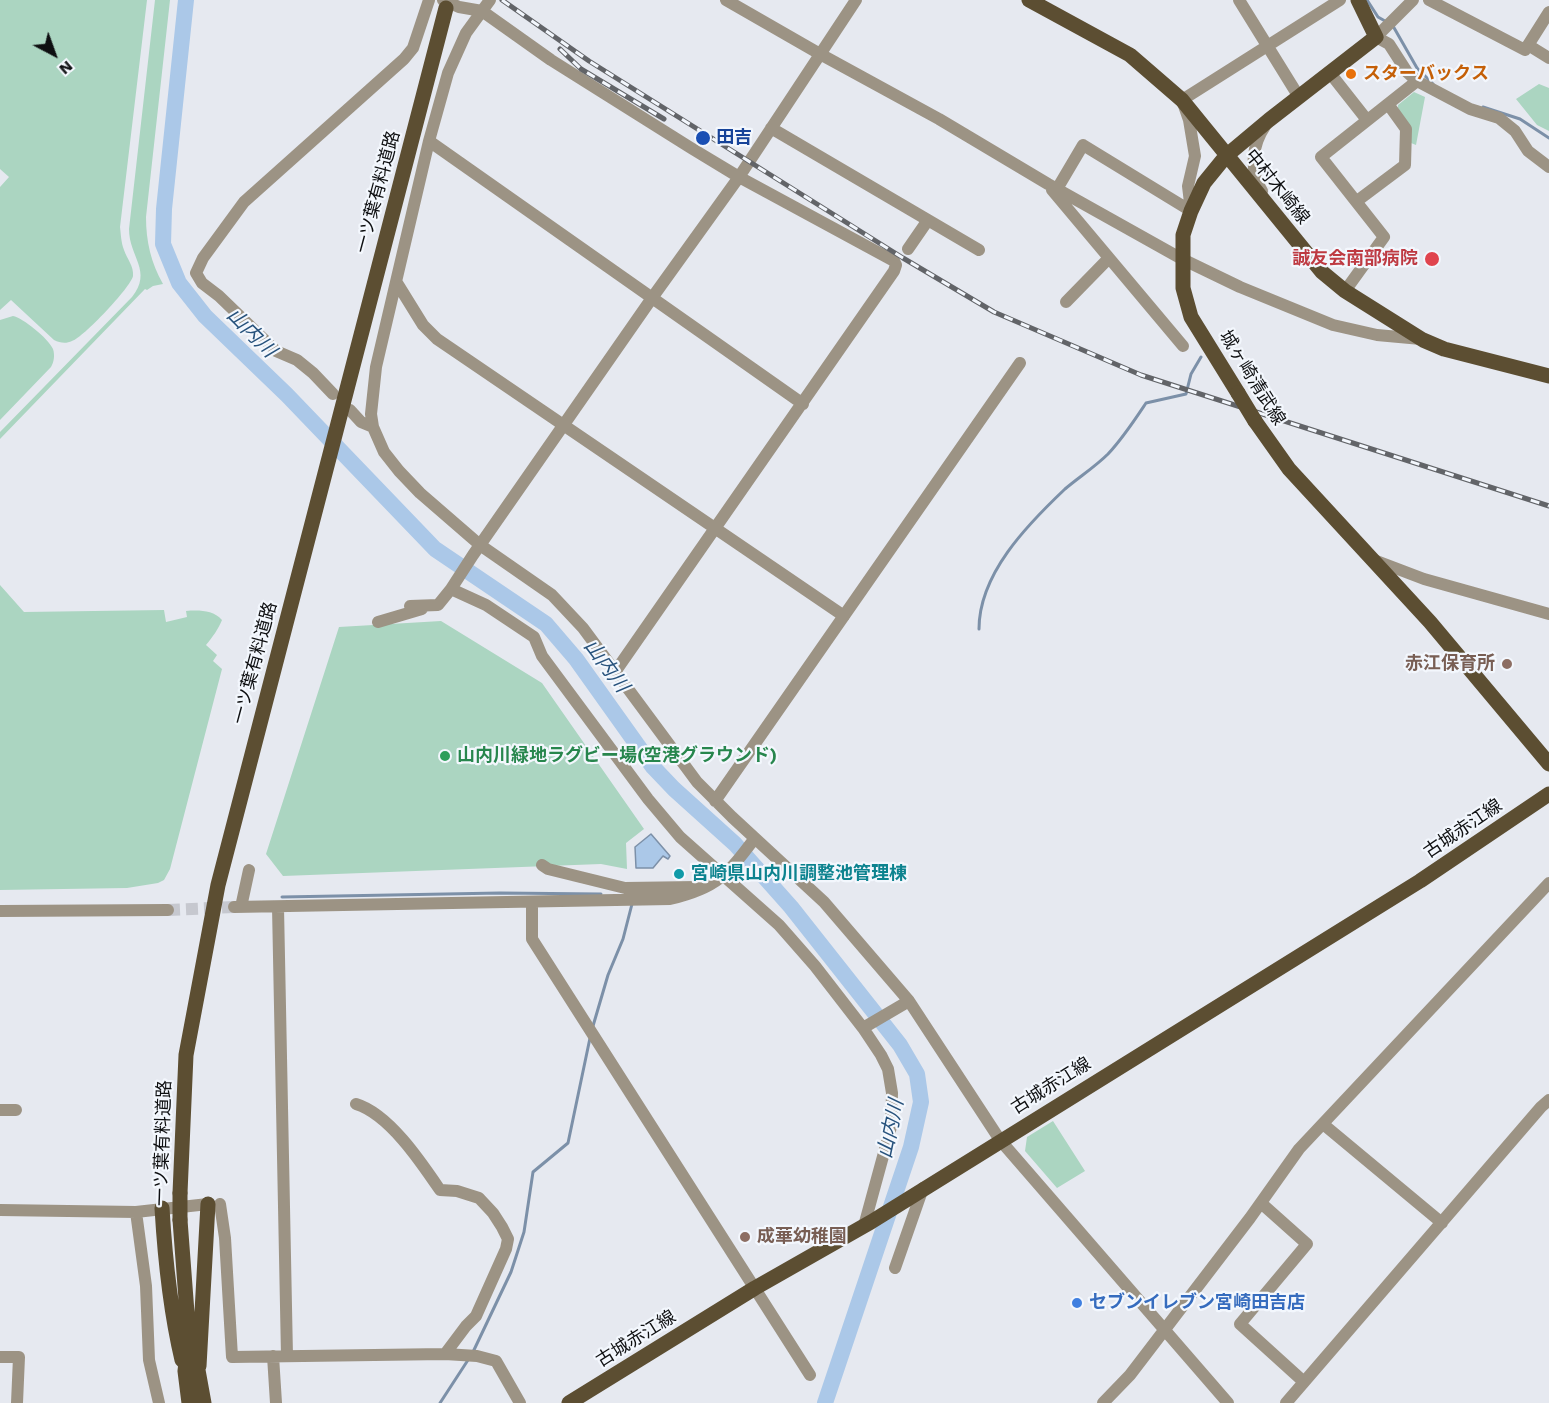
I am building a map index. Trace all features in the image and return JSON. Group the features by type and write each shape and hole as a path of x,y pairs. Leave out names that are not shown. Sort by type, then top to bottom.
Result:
{"main road":[{"path":"1359,0 1384,28"},
{"name":"中村木崎線","path":"1041,2 1130,55 1182,100 1322,272 1345,291 1422,340 1444,349 1549,376"},
{"name":"一ツ葉有料道路","path":"189,1403 192,1369 180,1220 186,1055 218,885 325,472 345,413 445,4"},
{"name":"城ヶ崎清武線","path":"1384,28 1226,156 1204,183 1183,235 1183,288 1191,316 1255,421 1289,469 1430,622 1549,764"},
{"name":"古城赤江線","path":"569,1403 755,1288 867,1224 1420,881 1549,794"},
{"path":"192,1369 214,1204"},
{"path":"162,1208 172,1315 192,1369"},
{"name":"一ツ葉有料道路","path":"192,1369 204,1403"}],"street":[{"path":"333,394 297,360 276,351 219,296 202,283 196,273 203,258 244,202 404,59 413,48 429,0"},
{"path":"490,0 466,33 448,73 429,141 376,367 371,414 373,427 384,452 399,471 476,550 552,595 584,628 697,782 752,841 824,902 909,1001 1000,1140 1228,1403"},
{"path":"726,0 1182,259 1240,287 1333,325 1377,335 1422,340"},
{"path":"378,622 438,605 453,586 652,297 740,177 856,0"},
{"path":"1239,0 1299,97"},
{"path":"1191,211 1188,186 1195,156 1189,120 1182,100 1340,0"},
{"path":"1413,0 1384,28 1389,44 1407,72 1417,81 1470,109 1499,118 1515,131 1528,151 1549,167"},
{"path":"1429,0 1525,50 1549,12"},
{"path":"445,4 482,12 569,72 740,177 894,261 896,265 803,404 615,672"},
{"path":"1528,45 1548,62"},
{"path":"1330,74 1367,120"},
{"path":"1345,291 1384,237 1321,157 1417,81"},
{"path":"1357,201 1405,165 1407,129 1388,104"},
{"path":"1269,120 1258,136 1253,161 1255,180 1269,201 1274,214"},
{"path":"771,128 979,250"},
{"path":"429,141 803,404"},
{"path":"1052,187 1083,145 1191,211"},
{"path":"1052,187 1183,346"},
{"path":"908,249 928,220"},
{"path":"1066,302 1109,258"},
{"path":"397,283 423,325 437,339 844,616"},
{"path":"715,801 1020,363"},
{"path":"345,413 373,427"},
{"path":"1374,560 1424,579 1549,614"},
{"path":"453,586 534,637 542,656 648,799 680,837 726,873 779,925 815,966 881,1055 888,1070 892,1092 891,1128 867,1224"},
{"path":"411,606 438,605"},
{"path":"249,870 237,907 670,899 706,888 726,873 752,841"},
{"path":"542,865 548,869 625,888 697,887 698,891"},
{"path":"1103,1403 1130,1375 1261,1203 1299,1149 1549,883"},
{"path":"532,903 532,939 810,1375"},
{"path":"278,907 287,1356"},
{"path":"0,910 168,910"},
{"path":"863,1028 909,1001"},
{"path":"1286,1403 1549,1100"},
{"path":"356,1104 367,1107 408,1144 440,1190 456,1191 479,1198 493,1213 508,1239 506,1249 476,1316 445,1353"},
{"path":"0,1110 16,1110"},
{"path":"1323,1124 1442,1223"},
{"path":"895,1268 919,1190"},
{"path":"1261,1203 1307,1244 1240,1324 1304,1382"},
{"path":"0,1209 136,1212 214,1204 225,1239 232,1357 445,1353 477,1356 496,1361 520,1403"},
{"path":"136,1212 146,1286 149,1360 159,1403"},
{"path":"273,1356 276,1403"},
{"path":"0,1357 18,1357 17,1403"}],"green space":[{"path":"0,0 147,0 120,227 123,247 133,276 116,301 96,322 78,338 68,343 54,340 11,300 0,310 0,187 9,177 0,169"},
{"path":"155,0 170,0 146,226 152,260 163,284 145,289 0,439 0,432 132,297 138,288 140,271 132,248 129,229"},
{"path":"1539,84 1549,88 1549,131 1537,125 1516,99"},
{"path":"1414,92 1425,97 1416,145 1411,143 1398,108 1398,105"},
{"path":"13,316 29,324 46,339 53,349 54,358 51,367 0,420 0,320"},
{"path":"0,585 24,612 164,610 166,622 187,617 186,611 201,611 210,612 222,620 206,645 217,655 213,661 222,669 170,869 164,880 127,888 0,890"},
{"name":"山内川緑地ラグビー場(空港グラウンド)","path":"441,621 542,683 644,829 626,843 627,869 601,864 283,876 266,854 339,627"},
{"path":"1053,1121 1085,1171 1057,1188 1025,1151 1027,1137"}],"water":[{"path":"651,834 670,856 668,859 663,856 653,868 636,868 635,847"}],"waterway":[{"name":"山内川","path":"186,0 164,209 163,244 179,283 205,316 287,395 435,549 546,624 576,659 653,767 735,844 791,907 900,1045 917,1074 921,1102 911,1147 825,1403"},
{"path":"1367,0 1378,17 1385,21"},
{"path":"1393,26 1417,68 1433,84"},
{"path":"1483,107 1520,119 1549,138"},
{"path":"979,629 981,609 987,589 996,570 1021,535 1065,489 1108,454 1146,403 1186,394 1191,374 1201,357"},
{"path":"282,897 500,893 601,894"},
{"path":"593,1026 608,975 623,939 632,904"},
{"path":"473,1352 511,1272 524,1232 533,1172 568,1143 590,1038"},
{"path":"440,1403 468,1360"}],"tunnel":[{"path":"168,910 234,907"}],"railway":[{"path":"502,0 589,61 903,258 994,312 1141,375 1549,506"},
{"path":"560,49 581,69 664,119"}],"place":[{"name":"スターバックス","path":"1351,74"},
{"name":"田吉","path":"703,138"},
{"name":"誠友会南部病院","path":"1432,259"},
{"name":"赤江保育所","path":"1507,664"},
{"name":"山内川緑地ラグビー場(空港グラウンド)","path":"445,756"},
{"name":"宮崎県山内川調整池管理棟","path":"679,874"},
{"name":"成華幼稚園","path":"745,1237"},
{"name":"セブンイレブン宮崎田吉店","path":"1077,1303"}]}
